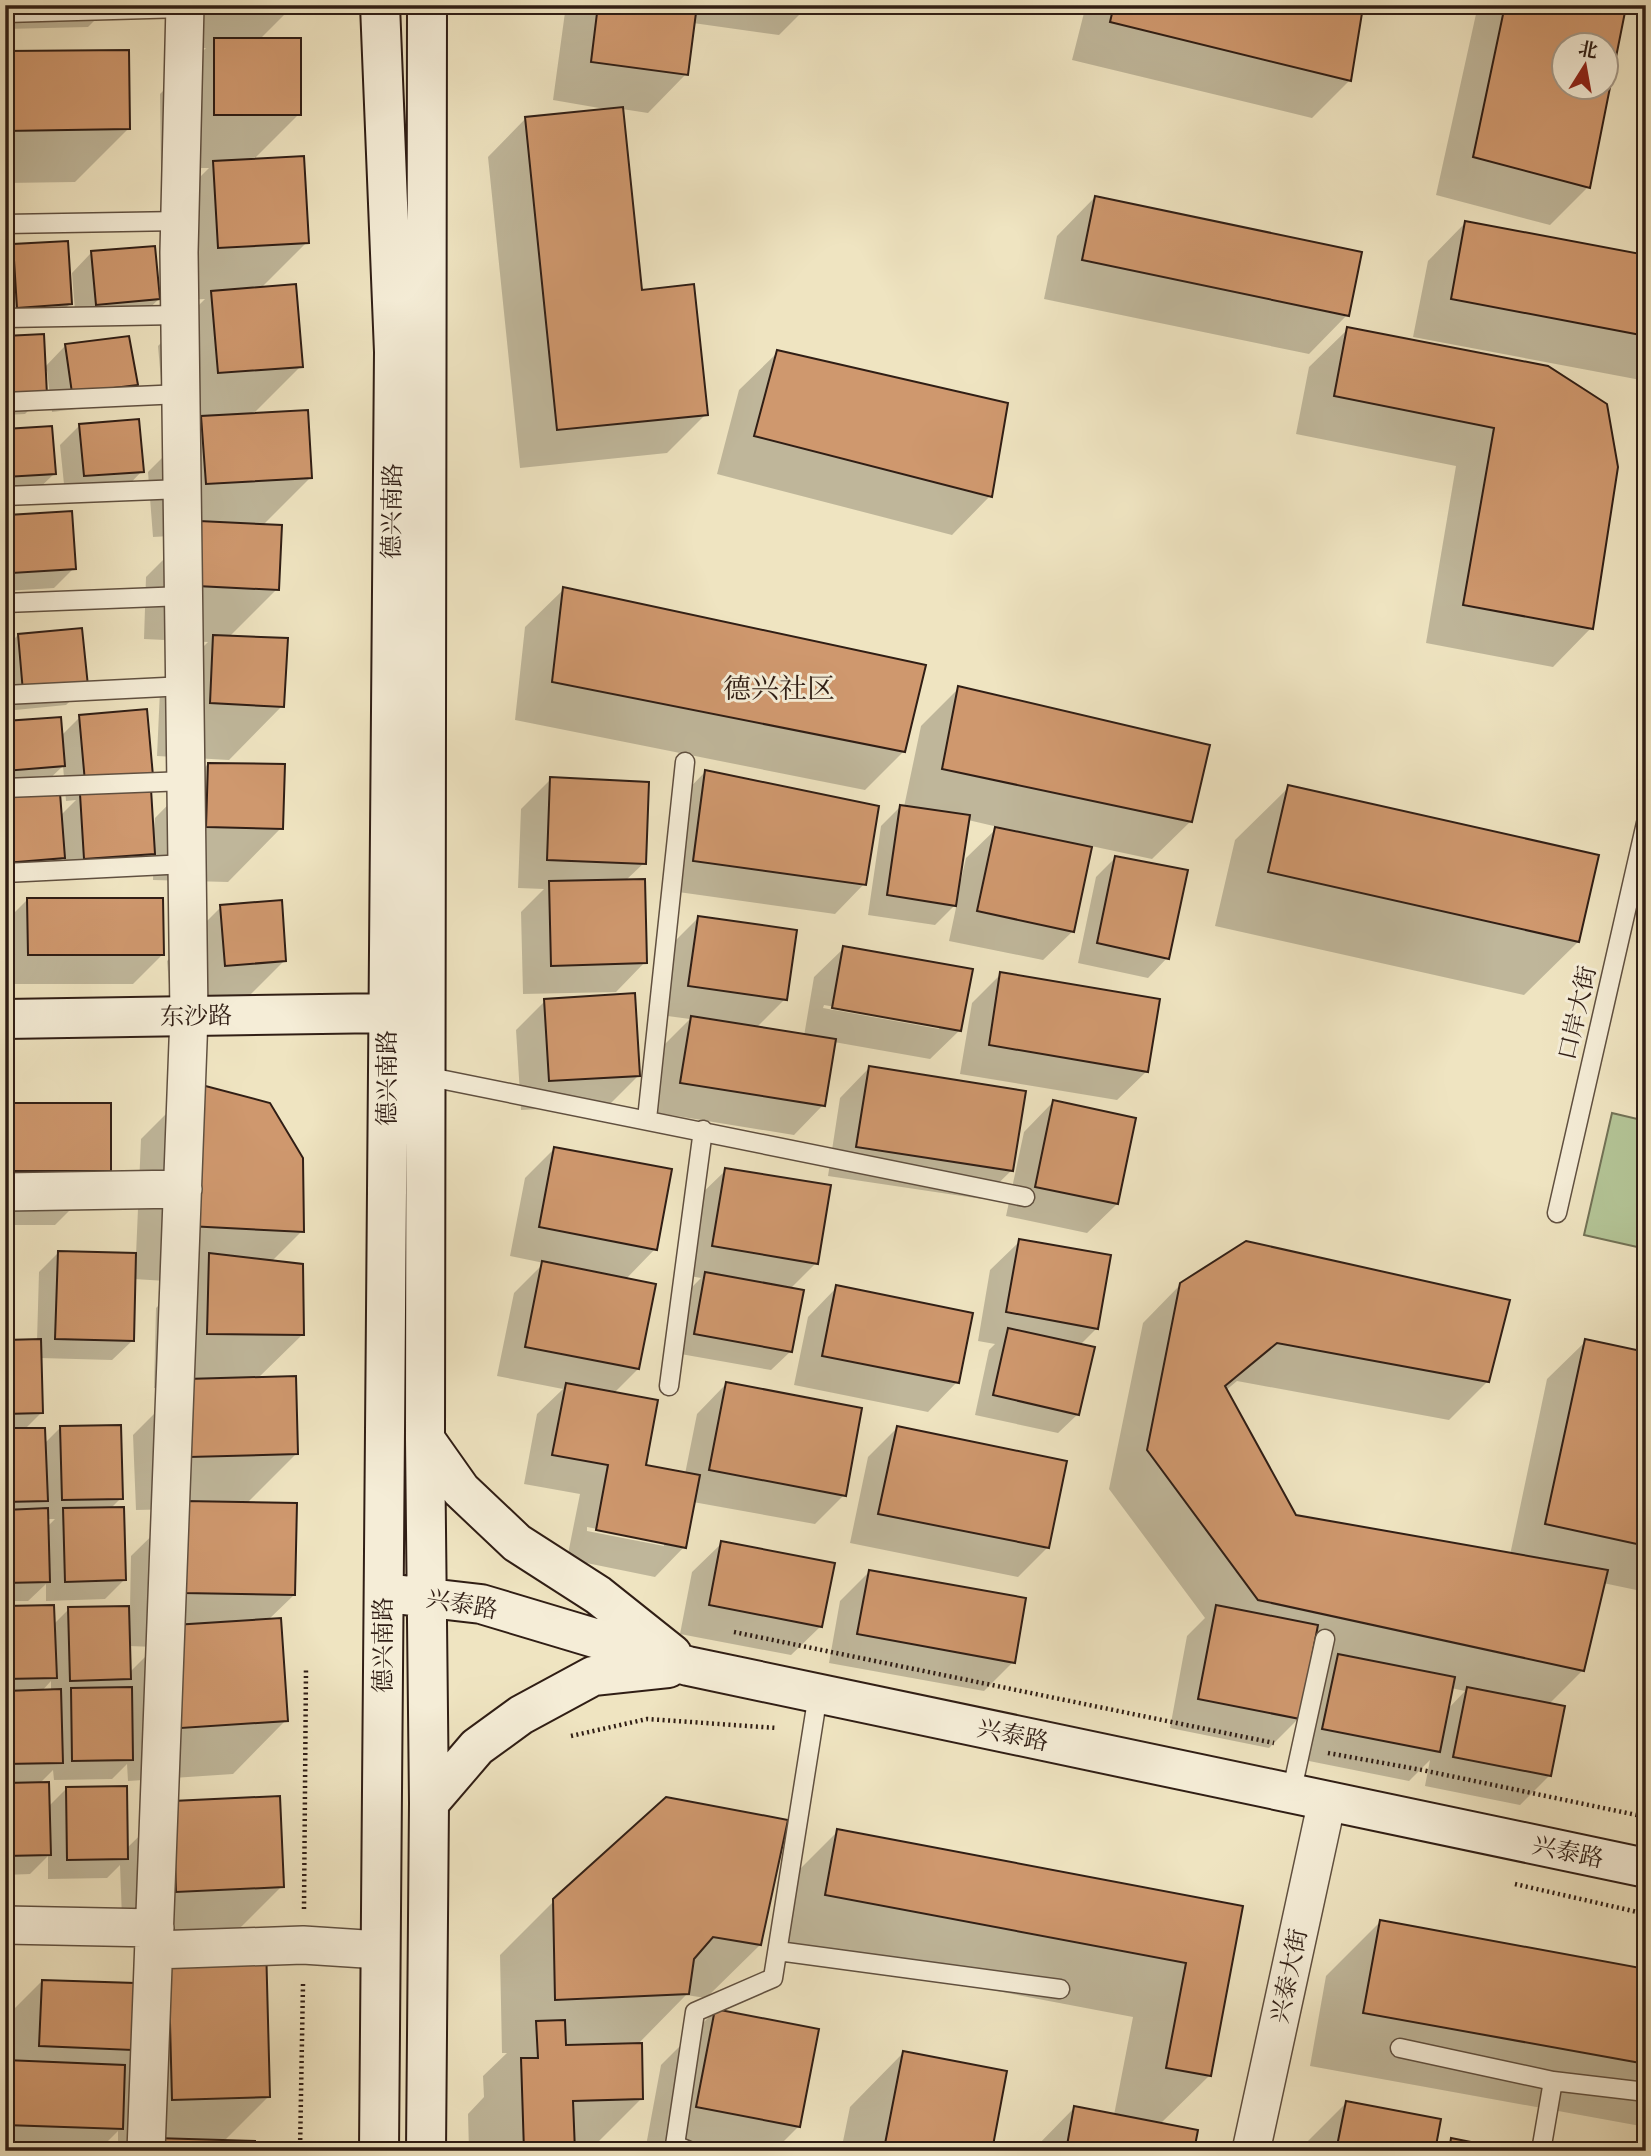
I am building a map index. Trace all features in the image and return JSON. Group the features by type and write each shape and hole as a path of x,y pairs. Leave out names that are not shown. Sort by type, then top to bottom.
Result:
{"main road":[{"name":"德兴南路","path":"379,2151 394,352 380,5"},
{"name":"德兴南路","path":"426,2151 429,1803 425,1439 427,5"},
{"name":"东沙路","path":"5,1018 388,1013"},
{"path":"425,1439 461,1490 517,1543 598,1595 688,1666"},
{"name":"兴泰路","path":"383,1594 427,1596 481,1604 688,1666 816,1712 1309,1797 1646,1868"},
{"path":"429,1803 477,1747 521,1714 593,1676 688,1666"}],"street":[{"path":"146,2151 189,1016 180,315 185,7"},
{"path":"5,1192 183,1189"},
{"name":"兴泰大街","path":"1251,2151 1309,1797"},
{"path":"5,1925 155,1939 380,1950"}],"lane":[{"path":"5,13 185,7"},
{"path":"5,224 180,221"},
{"path":"5,318 180,315"},
{"path":"5,402 181,394"},
{"path":"5,496 182,489"},
{"path":"5,603 184,596"},
{"path":"5,695 185,686"},
{"path":"648,1119 685,762"},
{"path":"5,789 186,781"},
{"name":"口岸大街","path":"1557,1213 1646,823"},
{"path":"5,873 187,864"},
{"path":"425,1076 1025,1197"},
{"path":"668,1386 703,1130"},
{"path":"1309,1797 1325,1639"},
{"path":"689,2151 675,2145 695,2012 773,1978 816,1712"},
{"path":"778,1951 1060,1989"},
{"path":"1400,2048 1553,2081 1646,2092"},
{"path":"1541,2151 1553,2081"}],"path":[{"path":"567,1737 647,1719 816,1712"}],"green space":[{"path":"1612,1113 1646,1121 1646,1249 1584,1235"}],"building":[{"path":"598,5 697,5 688,75 591,62"},
{"path":"1114,5 1363,7 1351,81 1110,22"},
{"path":"1505,5 1626,7 1620,37 1620,32 1550,32 1550,102 1607,102 1590,188 1473,157"},
{"path":"214,38 301,38 301,115 214,115"},
{"path":"129,50 130,129 5,131 5,51"},
{"path":"623,107 642,290 694,284 708,415 557,430 525,117"},
{"path":"304,156 309,243 218,248 213,161"},
{"path":"1095,196 1362,252 1349,316 1082,260"},
{"path":"1465,221 1646,255 1646,336 1451,299"},
{"path":"68,241 72,304 17,308 13,244"},
{"path":"155,246 160,299 96,305 91,251"},
{"path":"296,284 303,367 218,373 211,291"},
{"path":"1347,327 1548,366 1607,404 1618,467 1593,629 1463,605 1494,428 1334,396"},
{"path":"44,334 47,395 5,397 5,336"},
{"path":"129,336 138,385 72,393 65,344"},
{"path":"777,350 1008,403 992,497 754,436"},
{"path":"308,410 312,478 206,484 201,416"},
{"path":"139,419 144,472 84,476 79,424"},
{"path":"52,426 56,474 5,477 5,429"},
{"path":"72,511 76,569 12,573 8,515"},
{"path":"199,521 282,525 279,590 197,586"},
{"path":"563,587 926,665 905,752 552,682"},
{"path":"82,628 88,686 23,692 18,634"},
{"path":"213,635 288,638 284,707 210,703"},
{"path":"958,686 1210,745 1192,822 942,769"},
{"path":"147,709 153,776 85,782 79,715"},
{"path":"61,717 65,766 5,771 5,721"},
{"path":"208,763 285,764 283,829 206,827"},
{"path":"705,770 879,806 866,885 693,861"},
{"path":"550,777 649,782 646,864 547,860"},
{"path":"1288,785 1599,855 1579,942 1268,872"},
{"path":"151,789 155,854 84,859 80,794"},
{"path":"60,793 65,858 5,863 5,797"},
{"path":"900,805 970,815 956,906 887,895"},
{"path":"995,827 1092,847 1074,932 977,911"},
{"path":"1115,856 1188,870 1169,959 1097,943"},
{"path":"645,879 647,963 551,966 549,881"},
{"path":"5,889 10,889 14,954 5,955"},
{"path":"27,898 163,898 164,955 28,955"},
{"path":"282,900 286,961 225,966 220,905"},
{"path":"698,916 797,930 787,1000 688,986"},
{"path":"843,946 973,969 961,1031 832,1008"},
{"path":"1000,972 1160,999 1148,1072 989,1045"},
{"path":"635,993 640,1076 549,1081 544,999"},
{"path":"691,1016 836,1039 825,1106 680,1083"},
{"path":"869,1066 1026,1091 1013,1171 856,1147"},
{"path":"194,1083 270,1103 303,1158 304,1232 188,1226"},
{"path":"1053,1100 1136,1118 1118,1204 1035,1187"},
{"path":"5,1103 111,1103 111,1171 5,1171"},
{"path":"554,1147 672,1169 657,1250 539,1227"},
{"path":"725,1168 831,1185 818,1264 712,1246"},
{"path":"1019,1239 1111,1255 1098,1329 1006,1312"},
{"path":"1246,1241 1510,1300 1489,1382 1277,1343 1225,1386 1296,1515 1608,1570 1584,1671 1258,1600 1147,1450 1180,1283"},
{"path":"58,1251 136,1253 134,1341 55,1339"},
{"path":"209,1253 303,1264 304,1335 207,1334"},
{"path":"542,1261 656,1284 639,1369 525,1347"},
{"path":"705,1272 804,1290 792,1352 694,1334"},
{"path":"836,1285 973,1313 959,1383 822,1356"},
{"path":"1008,1328 1095,1347 1079,1415 993,1395"},
{"path":"41,1339 43,1413 5,1414 5,1340"},
{"path":"1585,1339 1646,1352 1646,1546 1545,1524"},
{"path":"296,1376 298,1454 189,1457 186,1379"},
{"path":"726,1382 862,1408 846,1496 709,1470"},
{"path":"566,1383 658,1400 646,1465 700,1475 686,1548 596,1530 608,1465 552,1455"},
{"path":"121,1425 123,1499 62,1500 60,1426"},
{"path":"897,1426 1067,1461 1049,1548 878,1514"},
{"path":"5,1428 45,1428 48,1501 5,1502"},
{"path":"184,1501 297,1503 295,1595 182,1593"},
{"path":"124,1507 126,1580 65,1582 63,1508"},
{"path":"48,1508 50,1582 5,1583 5,1510"},
{"path":"721,1541 835,1563 822,1627 709,1605"},
{"path":"869,1570 1026,1598 1015,1663 857,1634"},
{"path":"54,1605 57,1678 5,1679 5,1606"},
{"path":"1216,1605 1318,1625 1300,1719 1198,1699"},
{"path":"129,1606 131,1679 70,1681 68,1607"},
{"path":"281,1618 288,1721 181,1728 174,1625"},
{"path":"1338,1654 1455,1677 1440,1752 1322,1729"},
{"path":"132,1687 133,1760 72,1761 71,1688"},
{"path":"1467,1687 1565,1706 1551,1776 1453,1757"},
{"path":"61,1689 63,1763 5,1764 5,1691"},
{"path":"49,1782 51,1855 5,1856 5,1783"},
{"path":"127,1786 128,1859 67,1860 66,1787"},
{"path":"280,1796 284,1887 176,1892 173,1801"},
{"path":"666,1797 788,1820 761,1945 713,1937 694,1959 689,1994 555,2000 553,1899"},
{"path":"837,1829 1243,1906 1211,2076 1166,2068 1186,1963 825,1895"},
{"path":"1380,1920 1646,1969 1646,2064 1363,2013"},
{"path":"266,1944 270,2097 172,2100 168,1946"},
{"path":"42,1980 135,1983 133,2050 39,2046"},
{"path":"715,2009 819,2029 800,2127 696,2107"},
{"path":"565,2020 566,2045 642,2043 643,2099 573,2101 575,2151 524,2151 521,2058 538,2058 536,2021"},
{"path":"903,2051 1007,2071 992,2151 884,2149"},
{"path":"5,2060 125,2065 123,2129 5,2125"},
{"path":"1346,2101 1441,2119 1435,2151 1336,2151"},
{"path":"1074,2106 1198,2130 1194,2151 1066,2151"},
{"path":"155,2138 255,2141 255,2151 155,2151"},
{"path":"1451,2138 1516,2151 1449,2151"},
{"path":"1563,2145 1592,2151 1562,2151"}],"district":[{"name":"德兴社区","path":"779,688"}]}
